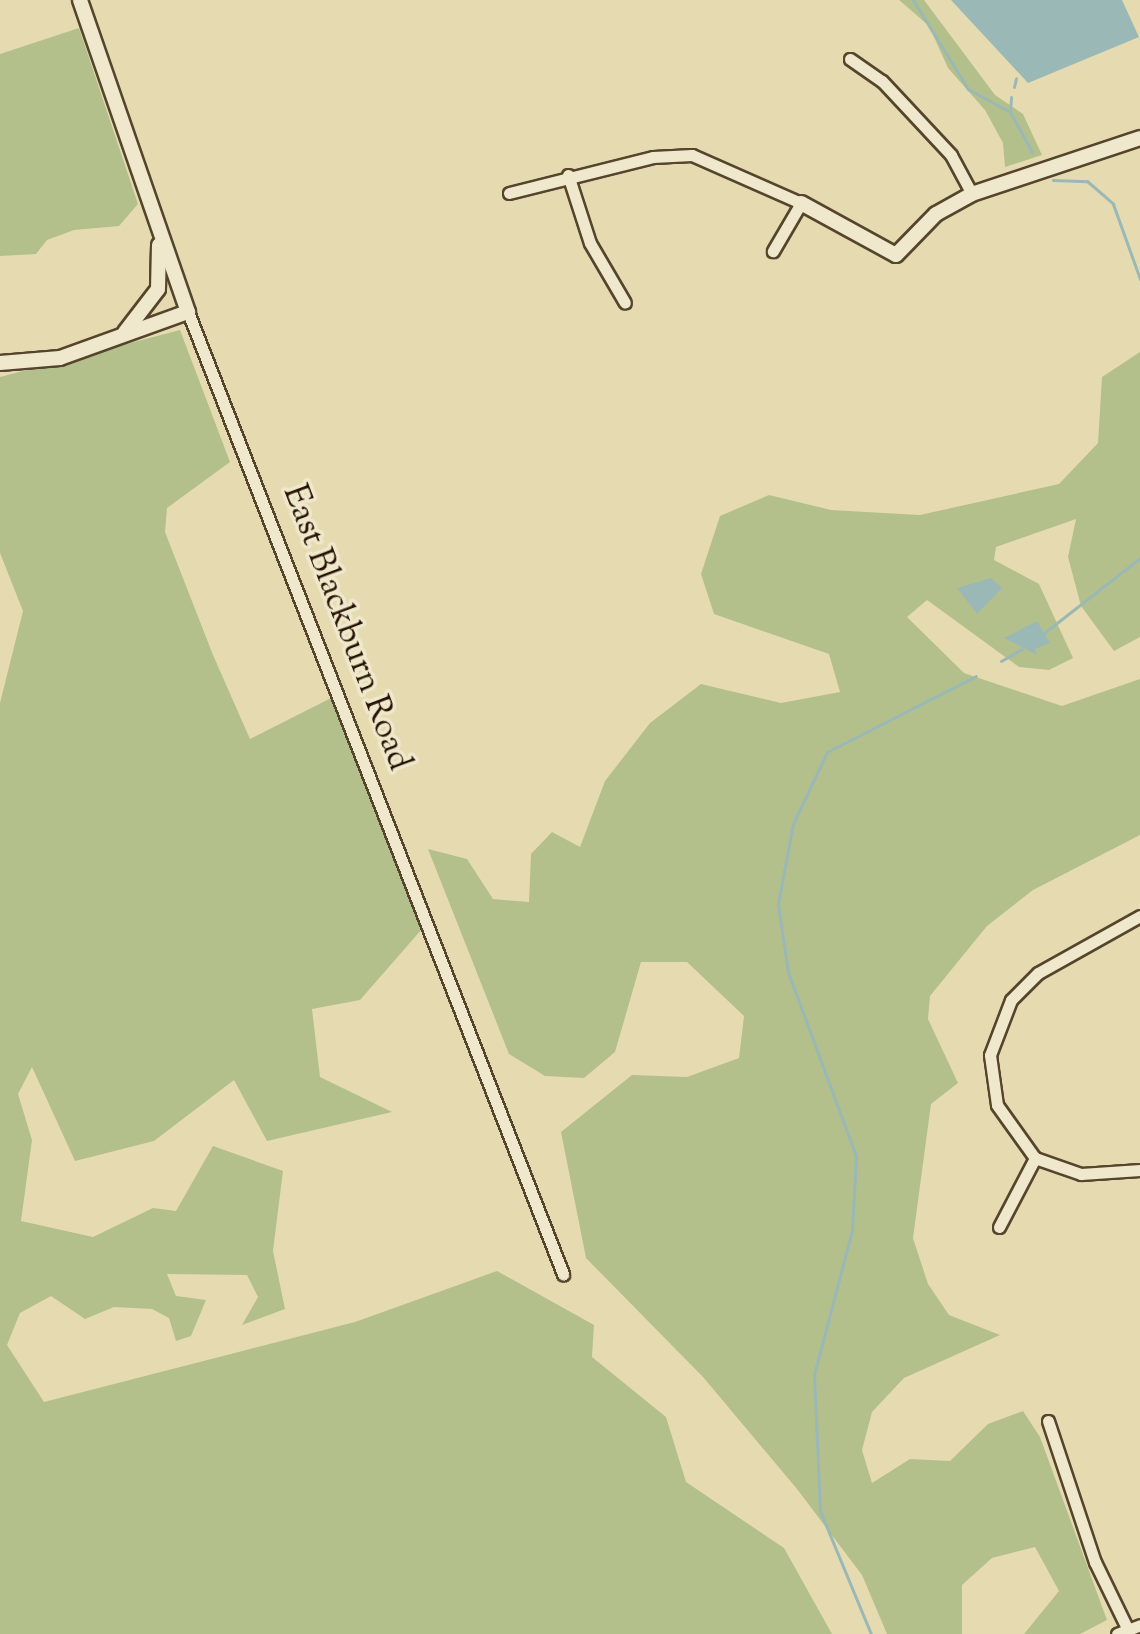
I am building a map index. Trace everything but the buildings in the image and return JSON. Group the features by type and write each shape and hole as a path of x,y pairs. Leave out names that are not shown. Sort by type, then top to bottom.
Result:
{"street":[{"name":"East Blackburn Road","path":"80,0 188,312 563,1274"},
{"path":"850,59 918,118 951,155 972,194"},
{"path":"509,193 568,175 692,155 801,203 896,255 936,214 972,194 1140,138"},
{"path":"568,175 590,243 625,303"},
{"path":"773,251 801,203"},
{"path":"118,337 149,309 158,289 157,221"},
{"path":"0,363 60,358 188,312"},
{"path":"1140,916 1038,973 999,1024 990,1055 997,1105 1035,1158 1081,1174 1140,1170"},
{"path":"999,1227 1035,1158"},
{"path":"1048,1421 1122,1632 1140,1625"}],"green space":[{"path":"899,0 924,0 995,95 1023,114 1042,155 1005,167 1003,143 985,110 948,68 929,26"},
{"path":"79,28 138,204 119,226 74,230 47,240 36,254 0,256 0,54"},
{"path":"180,330 230,462 167,508 165,532 213,655 250,739 331,698 422,929 360,1000 312,1009 320,1077 392,1112 267,1141 234,1080 154,1141 75,1161 32,1067 18,1094 32,1140 21,1221 93,1237 153,1208 176,1211 213,1146 283,1171 273,1251 285,1309 242,1325 258,1297 247,1275 167,1274 176,1296 206,1300 191,1336 176,1341 169,1318 152,1309 114,1307 85,1319 51,1296 20,1313 7,1345 44,1402 355,1322 497,1271 594,1325 592,1357 666,1417 686,1482 784,1548 832,1634 0,1634 0,703 23,611 0,553 0,377"},
{"path":"1140,352 1140,637 1114,651 1081,606 1068,557 1076,519 996,547 994,560 1039,584 1073,658 1049,670 1019,667 927,600 907,617 964,673 1062,706 1140,679 1140,835 1033,890 987,926 930,996 928,1019 958,1083 931,1104 913,1238 928,1284 949,1315 1000,1335 904,1378 872,1412 862,1450 872,1483 910,1459 950,1461 988,1424 1023,1411 1040,1437 1107,1620 1080,1634 1024,1634 1059,1591 1035,1547 992,1558 962,1585 962,1634 887,1634 862,1575 797,1489 703,1377 586,1258 561,1132 632,1075 687,1077 739,1058 744,1016 687,962 641,962 615,1052 584,1078 545,1076 509,1054 428,849 467,859 493,899 529,902 531,854 552,832 580,847 605,781 650,723 701,684 781,703 840,692 829,654 714,614 701,574 720,516 769,495 831,510 920,515 1059,484 1098,443 1102,377"}],"water":[{"path":"951,0 1122,0 1139,37 1028,83"},
{"path":"991,578 1002,588 977,614 957,588"},
{"path":"1037,621 1050,643 1035,649 1037,655 1004,638"}],"waterway":[{"path":"913,0 968,89 1010,112 1032,152"},
{"path":"1014,87 1016,78"},
{"path":"1010,112 1011,97"},
{"path":"1053,180 1087,181 1113,204 1140,279"},
{"path":"1044,633 1140,558"},
{"path":"1001,661 1022,649"},
{"path":"871,1634 820,1511 814,1375 852,1230 856,1156 788,972 778,904 793,824 827,752 976,676"}]}
